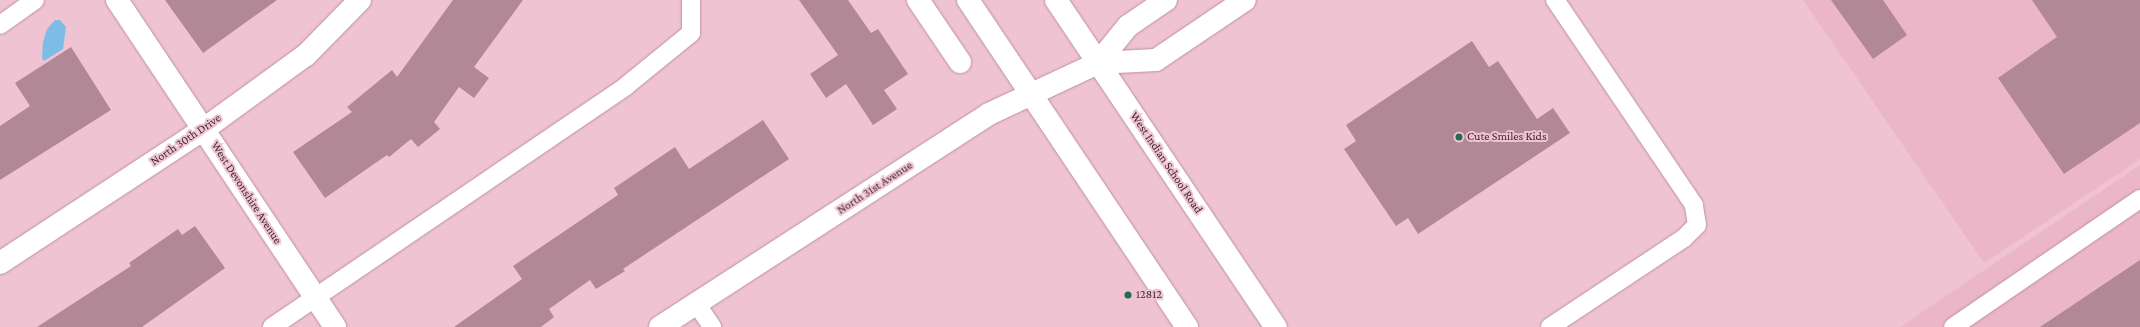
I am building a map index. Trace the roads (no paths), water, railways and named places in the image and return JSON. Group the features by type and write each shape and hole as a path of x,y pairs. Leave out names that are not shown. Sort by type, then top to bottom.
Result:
{"street":[{"name":"West Devonshire Avenue","path":"117,0 204,128 335,327"},
{"name":"North 30th Drive","path":"0,263 204,128 306,56 360,0"},
{"path":"918,0 960,62"},
{"path":"968,0 1187,327"},
{"name":"West Indian School Road","path":"1056,0 1276,327"},
{"name":"North 31st Avenue","path":"660,327 989,114 1032,96 1098,62 1128,26 1166,0"},
{"name":"North 31st Avenue","path":"1098,62 1156,60 1245,0"}],"lane":[{"path":"0,25 35,0"},
{"path":"272,327 626,86 691,33 691,0"},
{"path":"1550,327 1684,238 1697,225 1694,205 1555,0"},
{"path":"1953,327 2140,199"},
{"path":"696,304 712,327"}],"water":[{"path":"55,20 60,20 66,27 63,49 44,61 42,58 43,42 47,29"}],"place":[{"name":"Cute Smiles Kids","path":"1459,137"},
{"name":"12812","path":"1128,295"}]}
